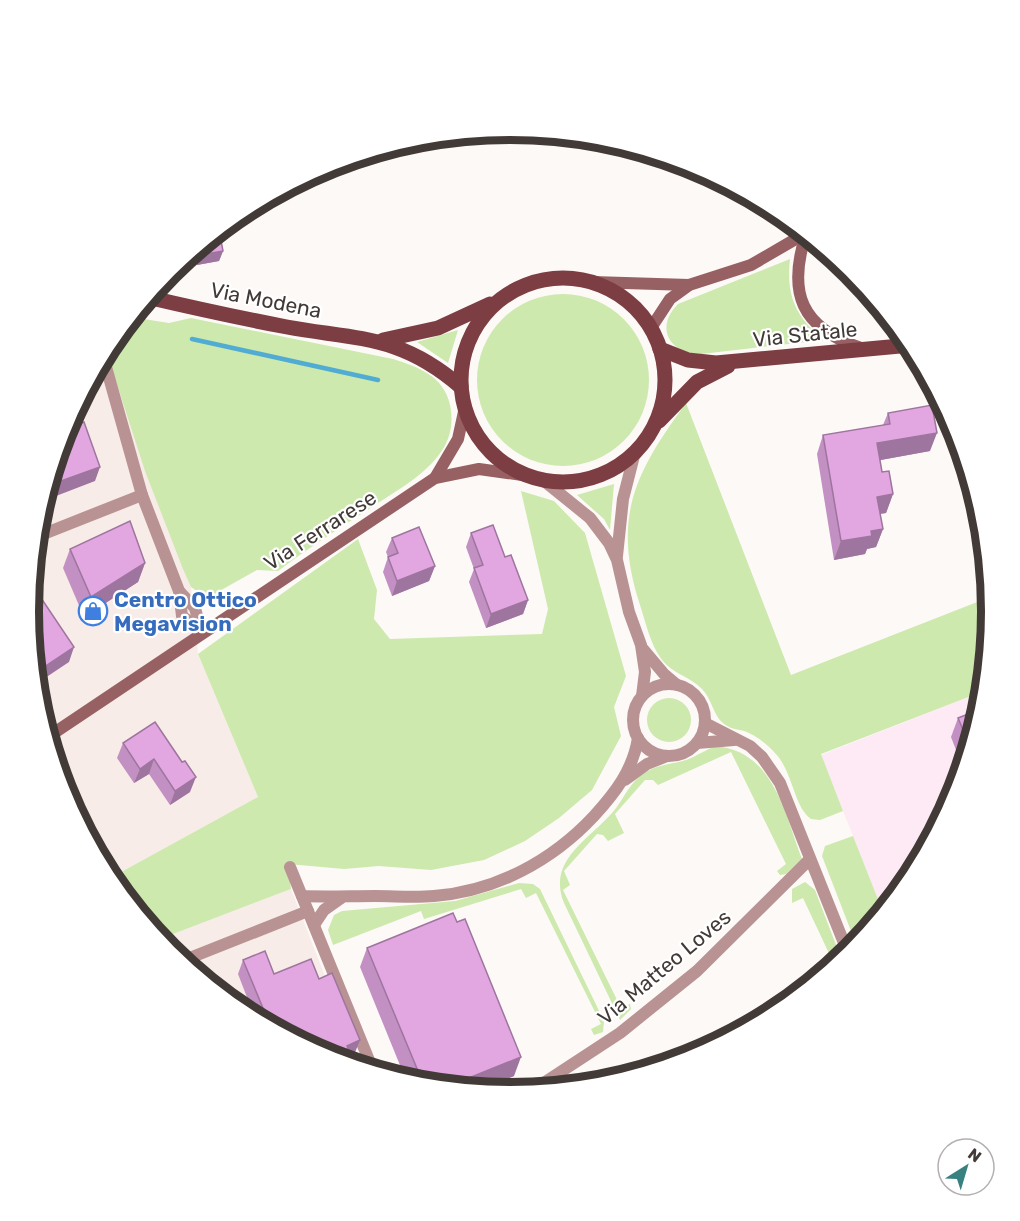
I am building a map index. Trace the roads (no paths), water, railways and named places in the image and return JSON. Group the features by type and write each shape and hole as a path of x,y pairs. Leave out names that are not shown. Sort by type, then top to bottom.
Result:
{"main road":[{"path":"651,328 670,299 689,285 751,265 799,238"},
{"path":"804,242 798,263 798,285 802,305 823,330 844,342 865,349"},
{"name":"Via Modena","path":"377,340 438,328 498,301 531,282 549,278 565,277 593,282 617,293 631,303 651,328 664,365 665,388 653,428 635,452 619,466 586,479 559,482 536,478 507,465 488,448 470,422 465,407 462,364 471,335 486,312 498,301"},
{"path":"593,282 689,285"},
{"name":"Via Modena","path":"157,299 271,324 377,340 429,362 462,387"},
{"name":"Via Statale","path":"660,349 702,363 739,362 900,346"},
{"name":"Via Statale","path":"653,428 697,382 711,373 739,362"},
{"name":"Via Ferrarese","path":"435,478 458,439 465,407"},
{"name":"Via Ferrarese","path":"55,732 201,632 435,478 479,469 536,478"}],"street":[{"path":"106,368 142,495 179,591 182,616 201,632"},
{"path":"617,560 623,499 635,452"},
{"path":"536,478 590,518 602,532 617,560 629,612 641,645 645,672 642,696 633,712 634,730 645,748 667,756"},
{"path":"46,533 142,495"},
{"path":"641,645 664,674 677,685 695,695 705,713 705,723 697,743"},
{"path":"642,696 658,686 677,685"},
{"path":"705,723 750,746 762,757 780,783 844,943"},
{"path":"302,896 341,898 434,896 466,891 497,882 530,867 571,839 597,813 620,784 632,763 638,738"},
{"path":"620,784 647,764 667,756 679,755 697,743 738,741"},
{"name":"Via Matteo Loves","path":"549,1079 620,1033 688,978 726,944 809,860"},
{"path":"290,867 369,1060"},
{"path":"314,925 324,910 341,898"},
{"path":"192,958 308,911"}],"waterway":[{"path":"192,339 378,380"}],"place":[{"name":"Centro Ottico Megavision","path":"93,611"}]}
